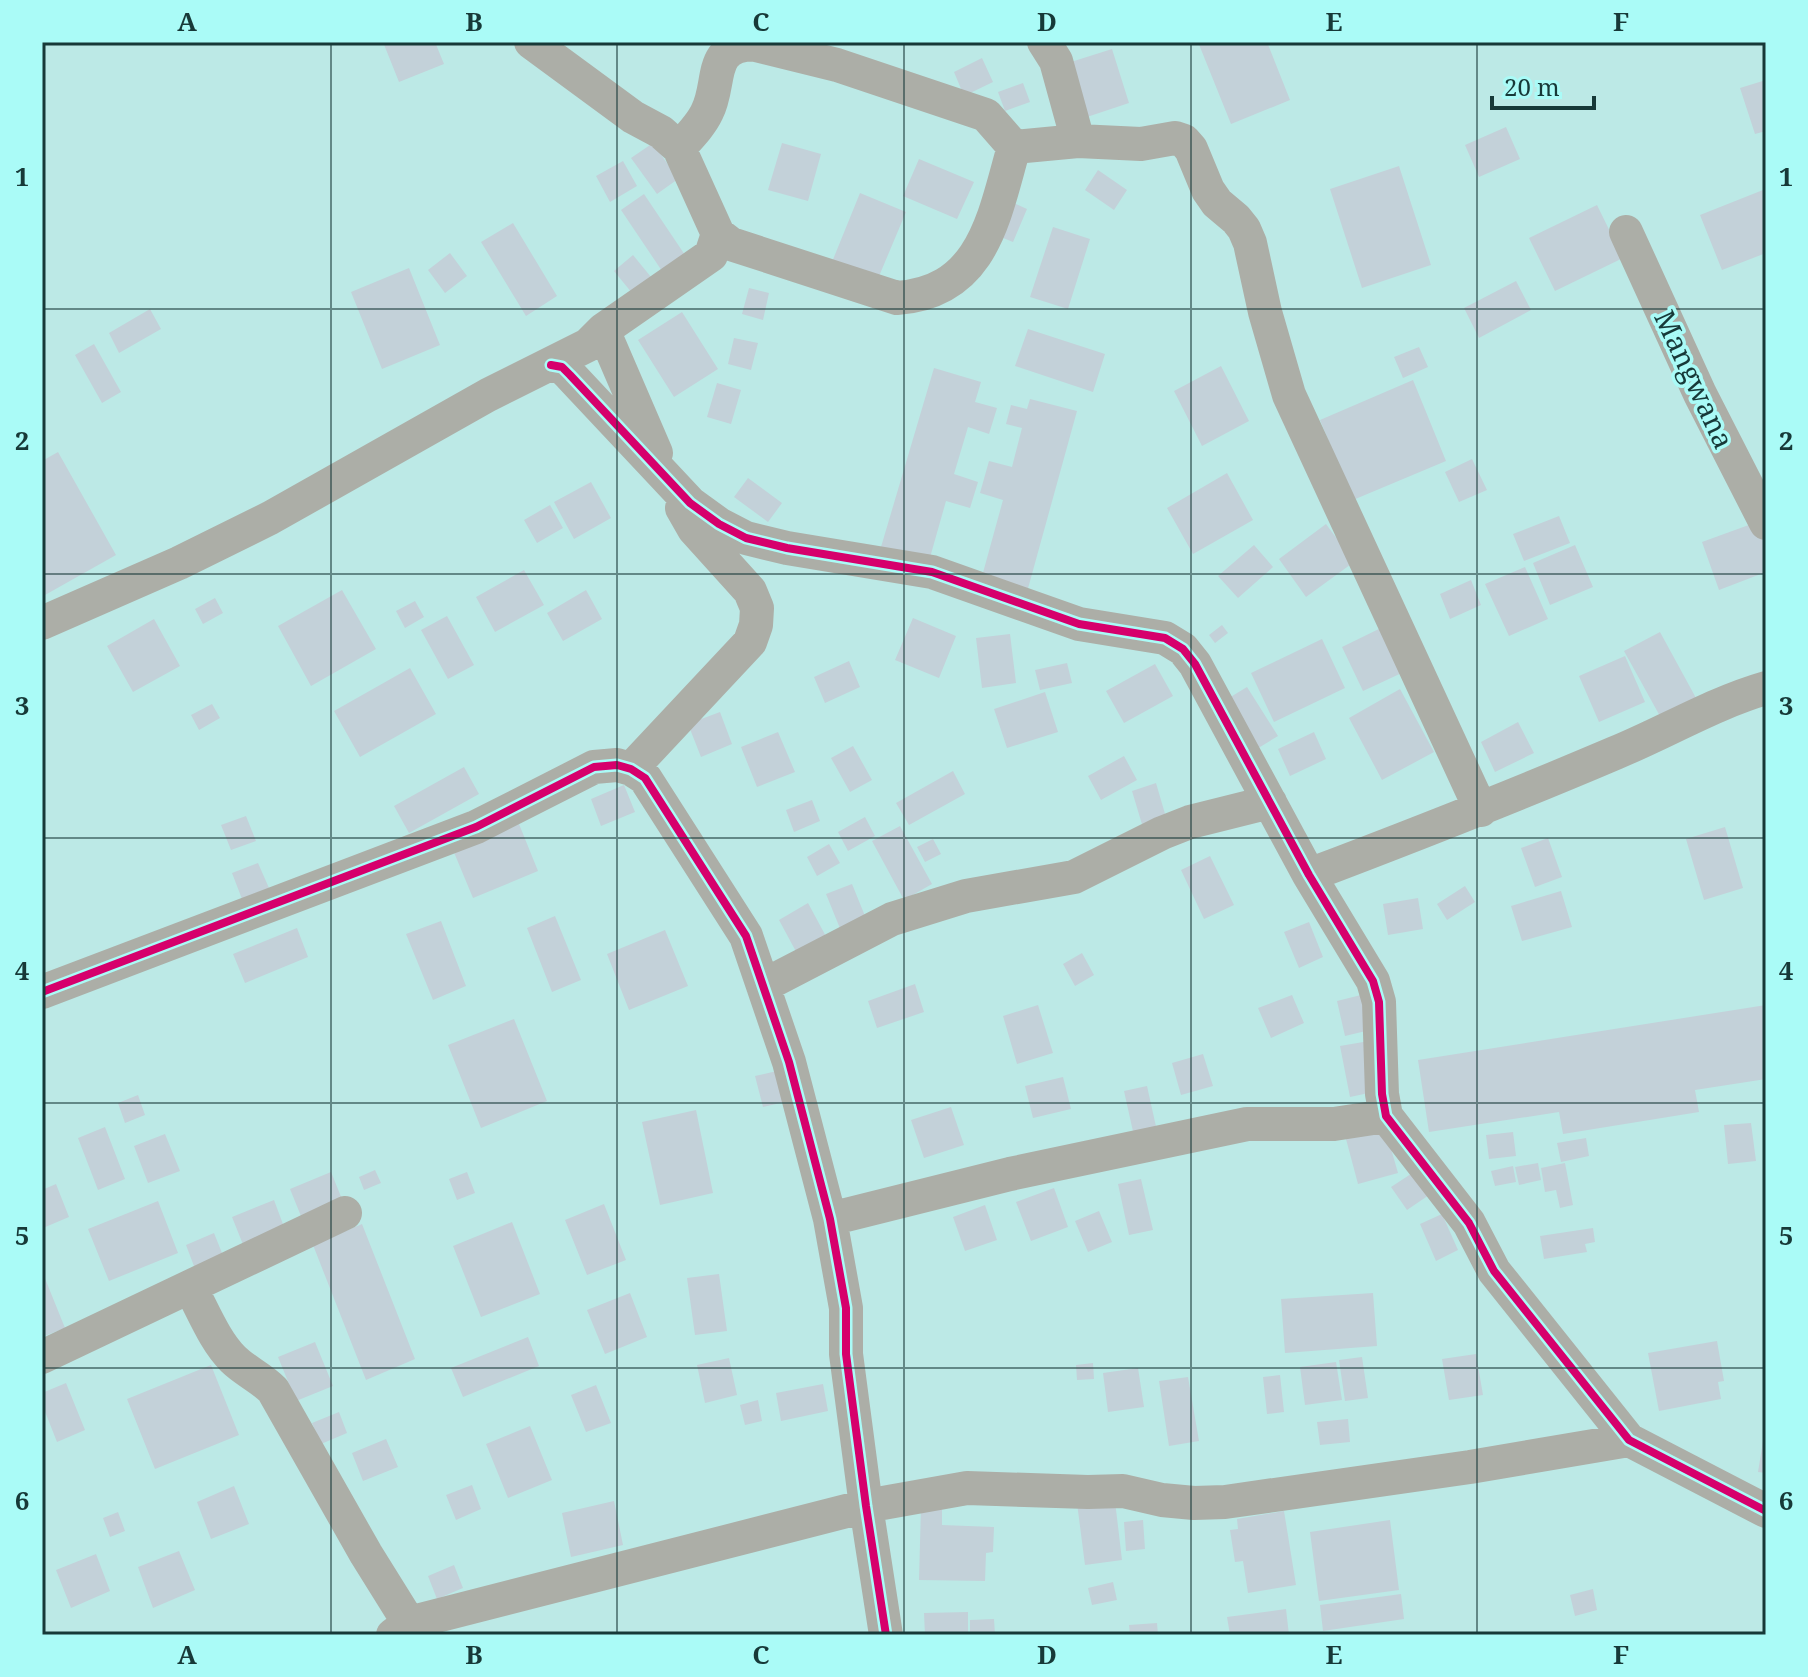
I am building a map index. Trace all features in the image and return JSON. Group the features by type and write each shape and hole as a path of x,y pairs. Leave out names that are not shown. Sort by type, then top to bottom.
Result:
{"street":[{"path":"531,42 633,117 661,132 679,148 718,234 740,248 897,298 920,297 937,291 967,268 989,232 1014,147"},
{"path":"1044,42 1056,61 1078,141"},
{"path":"679,148 708,110 722,57 739,45 752,44 837,65 986,115 1014,147"},
{"path":"1014,147 1078,141 1141,144 1175,138 1184,141 1191,149 1208,190 1244,229 1289,395 1481,810"},
{"name":"Mangwana","path":"1626,232 1700,394 1766,523"},
{"path":"42,623 179,563 270,518 488,395 588,345 603,330 711,255 718,234"},
{"path":"603,330 666,478 694,529 750,591 757,608 756,625 750,642 631,769"},
{"path":"551,365 562,367 690,503 719,524 746,538 787,548 932,572 1079,624 1165,638 1183,649 1195,664 1309,875 1373,981 1379,1002 1382,1094 1386,1116 1469,1223 1501,1281 1629,1440 1766,1511"},
{"path":"1309,875 1481,810 1663,733 1743,694 1766,688"},
{"path":"42,992 476,827 594,767 617,765 645,778 746,936 789,1062 813,1164 830,1219 846,1308 846,1354 886,1635"},
{"path":"763,986 892,919 966,896 1074,877 1190,822 1270,802"},
{"path":"830,1219 1010,1174 1247,1124 1334,1124 1386,1116"},
{"path":"42,1357 345,1213"},
{"path":"190,1287 223,1348 273,1390 358,1541 401,1629 866,1506 967,1488 1123,1491 1162,1500 1225,1502 1470,1467 1629,1440"}],"building":[{"path":"383,42 435,42 444,64 399,82"},
{"path":"1198,42 1267,42 1290,100 1231,124"},
{"path":"1112,49 1129,103 1087,117 1071,62"},
{"path":"982,58 993,82 964,96 954,72"},
{"path":"1766,80 1766,131 1755,134 1740,88"},
{"path":"1023,83 1030,102 1005,111 998,92"},
{"path":"1506,127 1520,159 1479,177 1465,145"},
{"path":"653,143 678,179 657,194 631,158"},
{"path":"782,143 821,154 808,201 768,190"},
{"path":"919,159 974,182 957,219 903,196"},
{"path":"623,161 637,186 610,202 596,176"},
{"path":"1399,166 1431,265 1362,288 1330,189"},
{"path":"1098,170 1127,190 1114,210 1085,190"},
{"path":"1763,190 1766,197 1766,253 1722,270 1700,215"},
{"path":"860,193 906,212 877,281 832,262"},
{"path":"644,194 687,258 664,274 621,210"},
{"path":"1005,199 1027,209 1013,242 991,233"},
{"path":"1597,205 1623,258 1555,291 1529,238"},
{"path":"513,223 557,296 526,316 481,242"},
{"path":"1053,227 1090,239 1068,309 1030,297"},
{"path":"450,253 467,276 445,293 428,270"},
{"path":"633,255 651,277 632,293 614,271"},
{"path":"409,268 440,345 382,369 351,292"},
{"path":"1516,281 1531,310 1479,338 1464,308"},
{"path":"749,288 769,293 763,320 742,314"},
{"path":"150,309 161,329 119,353 109,333"},
{"path":"682,312 718,369 674,397 638,340"},
{"path":"1028,329 1105,354 1093,392 1015,366"},
{"path":"734,338 758,343 751,370 728,364"},
{"path":"94,344 121,392 102,403 75,355"},
{"path":"1419,347 1428,367 1403,378 1394,357"},
{"path":"1221,366 1249,421 1202,446 1174,391"},
{"path":"934,368 981,382 975,402 997,408 989,434 968,427 954,474 978,482 970,508 946,501 929,561 881,547"},
{"path":"1413,380 1446,461 1353,500 1320,420"},
{"path":"717,383 741,390 731,424 707,417"},
{"path":"1030,399 1077,411 1027,592 981,580 1003,500 980,493 989,461 1012,467 1022,428 1006,424 1011,405 1027,409"},
{"path":"58,452 116,555 45,595 42,589 42,461"},
{"path":"1472,459 1487,490 1459,502 1445,472"},
{"path":"1227,473 1253,520 1193,554 1167,508"},
{"path":"748,478 782,503 768,522 734,497"},
{"path":"591,482 611,518 574,539 554,502"},
{"path":"550,505 563,528 537,543 524,520"},
{"path":"1559,516 1570,543 1524,561 1513,534"},
{"path":"1757,522 1766,547 1766,572 1719,590 1702,542"},
{"path":"1326,524 1354,562 1306,597 1279,559"},
{"path":"1254,545 1273,567 1238,598 1218,576"},
{"path":"1575,545 1593,587 1550,605 1533,563"},
{"path":"1525,567 1548,619 1509,636 1485,584"},
{"path":"524,570 544,605 495,632 476,597"},
{"path":"1471,580 1481,605 1450,619 1440,594"},
{"path":"342,590 376,649 311,686 278,626"},
{"path":"586,590 602,619 563,641 547,613"},
{"path":"215,598 223,613 203,624 195,609"},
{"path":"415,601 424,617 405,628 396,611"},
{"path":"447,616 474,665 448,679 421,630"},
{"path":"913,618 956,636 939,678 895,660"},
{"path":"154,619 180,666 133,692 107,646"},
{"path":"1222,625 1228,633 1215,643 1209,635"},
{"path":"1385,626 1406,671 1363,691 1342,647"},
{"path":"1660,632 1696,698 1661,718 1624,651"},
{"path":"1010,634 1016,683 982,688 976,638"},
{"path":"1322,639 1345,688 1274,722 1251,673"},
{"path":"1625,656 1645,702 1599,722 1579,676"},
{"path":"849,661 860,687 825,703 814,677"},
{"path":"1067,663 1072,683 1040,690 1035,670"},
{"path":"1155,664 1173,696 1124,723 1106,691"},
{"path":"410,668 436,714 360,757 334,711"},
{"path":"1247,687 1278,736 1255,750 1224,701"},
{"path":"1400,689 1434,752 1382,780 1349,718"},
{"path":"1045,692 1058,732 1007,748 994,709"},
{"path":"212,704 220,718 199,730 191,715"},
{"path":"720,712 732,744 701,757 688,724"},
{"path":"1518,722 1534,753 1495,772 1481,742"},
{"path":"778,732 795,772 757,787 741,747"},
{"path":"1314,732 1326,759 1290,776 1278,749"},
{"path":"853,746 872,780 850,792 831,758"},
{"path":"1124,756 1137,780 1101,800 1088,776"},
{"path":"464,767 479,794 409,833 394,806"},
{"path":"953,771 965,794 909,825 896,803"},
{"path":"1156,783 1168,824 1144,831 1132,791"},
{"path":"624,785 635,812 601,826 591,799"},
{"path":"812,800 820,821 794,832 786,810"},
{"path":"246,816 256,841 231,850 221,825"},
{"path":"865,817 875,836 848,851 838,832"},
{"path":"519,824 538,871 473,898 453,850"},
{"path":"900,826 932,884 904,900 872,841"},
{"path":"1725,827 1743,888 1704,900 1686,839"},
{"path":"1548,838 1562,877 1535,887 1521,848"},
{"path":"933,839 941,854 925,862 917,847"},
{"path":"829,844 840,863 817,876 807,857"},
{"path":"1210,856 1234,905 1204,919 1181,870"},
{"path":"258,863 269,888 242,899 232,873"},
{"path":"852,884 874,938 848,948 826,894"},
{"path":"1465,886 1475,902 1447,920 1437,904"},
{"path":"1561,891 1572,927 1522,941 1511,906"},
{"path":"1418,898 1423,929 1388,935 1383,904"},
{"path":"808,903 829,942 800,959 779,920"},
{"path":"555,916 581,980 552,992 527,928"},
{"path":"441,921 466,986 433,1000 406,934"},
{"path":"1309,922 1323,957 1299,968 1284,932"},
{"path":"297,928 308,957 245,983 233,954"},
{"path":"665,930 688,986 629,1010 607,954"},
{"path":"1082,953 1094,975 1075,986 1063,964"},
{"path":"915,984 924,1012 877,1028 868,1001"},
{"path":"1292,995 1304,1023 1271,1038 1258,1008"},
{"path":"1361,995 1370,1030 1345,1036 1337,1001"},
{"path":"1038,1005 1053,1053 1017,1064 1003,1016"},
{"path":"1766,1005 1766,1079 1695,1090 1699,1112 1563,1134 1559,1112 1429,1132 1418,1060"},
{"path":"514,1019 547,1101 481,1128 448,1045"},
{"path":"1369,1041 1378,1091 1350,1097 1340,1046"},
{"path":"1203,1054 1213,1086 1181,1095 1172,1063"},
{"path":"781,1070 789,1101 763,1107 755,1076"},
{"path":"1063,1077 1071,1109 1033,1118 1025,1086"},
{"path":"1147,1086 1157,1131 1134,1136 1124,1091"},
{"path":"138,1095 145,1115 125,1123 118,1103"},
{"path":"951,1107 964,1145 924,1158 911,1120"},
{"path":"696,1110 713,1193 660,1205 642,1122"},
{"path":"1751,1123 1756,1161 1728,1164 1724,1125"},
{"path":"105,1127 125,1179 98,1190 78,1138"},
{"path":"1385,1128 1398,1173 1358,1184 1346,1139"},
{"path":"1513,1132 1516,1156 1489,1159 1486,1135"},
{"path":"165,1134 180,1171 148,1183 134,1146"},
{"path":"1586,1138 1589,1156 1561,1162 1557,1143"},
{"path":"1538,1163 1541,1180 1519,1185 1515,1167"},
{"path":"1565,1163 1573,1205 1560,1208 1556,1190 1545,1192 1541,1168"},
{"path":"1513,1166 1516,1182 1495,1186 1491,1171"},
{"path":"375,1170 381,1183 364,1190 359,1177"},
{"path":"331,1172 344,1204 303,1221 290,1189"},
{"path":"467,1172 475,1193 457,1200 449,1179"},
{"path":"1414,1172 1429,1195 1407,1210 1391,1187"},
{"path":"1141,1179 1153,1230 1129,1235 1118,1184"},
{"path":"56,1184 69,1217 43,1228 42,1190"},
{"path":"1054,1188 1068,1227 1031,1241 1016,1202"},
{"path":"274,1200 287,1235 246,1252 232,1217"},
{"path":"158,1201 178,1253 109,1281 88,1229"},
{"path":"604,1204 626,1260 587,1275 565,1220"},
{"path":"985,1205 997,1240 965,1251 953,1217"},
{"path":"1099,1211 1112,1242 1088,1252 1075,1221"},
{"path":"1442,1214 1458,1250 1436,1261 1420,1224"},
{"path":"512,1222 540,1294 481,1317 453,1246"},
{"path":"362,1224 415,1359 366,1380 313,1245"},
{"path":"1593,1228 1595,1242 1585,1244 1587,1252 1544,1259 1540,1236"},
{"path":"214,1233 226,1263 197,1274 186,1245"},
{"path":"42,1271 65,1328 42,1337"},
{"path":"719,1274 727,1331 695,1335 687,1278"},
{"path":"630,1293 647,1337 605,1354 587,1310"},
{"path":"1373,1293 1377,1346 1285,1353 1281,1299"},
{"path":"528,1337 539,1366 463,1397 451,1368"},
{"path":"1717,1341 1724,1381 1718,1382 1721,1399 1659,1411 1648,1353"},
{"path":"315,1342 333,1386 296,1401 278,1357"},
{"path":"1476,1354 1483,1395 1449,1400 1442,1359"},
{"path":"1362,1357 1368,1398 1345,1401 1339,1360"},
{"path":"729,1358 737,1395 705,1403 697,1365"},
{"path":"1336,1362 1342,1400 1305,1405 1300,1367"},
{"path":"1093,1363 1094,1379 1077,1380 1076,1365"},
{"path":"211,1365 239,1435 155,1469 127,1399"},
{"path":"1138,1368 1144,1407 1108,1412 1103,1373"},
{"path":"1280,1375 1284,1412 1267,1414 1263,1377"},
{"path":"1188,1377 1199,1441 1169,1446 1159,1381"},
{"path":"66,1383 85,1430 57,1442 42,1404 42,1393"},
{"path":"823,1384 828,1411 781,1421 776,1393"},
{"path":"596,1385 611,1423 586,1432 571,1395"},
{"path":"758,1400 762,1421 745,1425 740,1405"},
{"path":"339,1412 347,1433 321,1444 312,1423"},
{"path":"1348,1419 1350,1442 1320,1445 1317,1422"},
{"path":"530,1426 552,1480 508,1498 486,1444"},
{"path":"1766,1435 1766,1473 1758,1472"},
{"path":"386,1439 398,1467 363,1481 352,1453"},
{"path":"472,1485 481,1509 456,1520 446,1495"},
{"path":"234,1486 249,1524 211,1539 197,1502"},
{"path":"614,1501 623,1545 571,1557 562,1513"},
{"path":"1115,1501 1122,1560 1085,1565 1077,1503"},
{"path":"921,1506 942,1506 942,1525 994,1527 993,1552 986,1553 985,1581 919,1580"},
{"path":"1284,1511 1296,1585 1248,1593 1243,1561 1235,1562 1230,1530 1238,1529 1237,1519"},
{"path":"118,1512 125,1531 110,1537 103,1518"},
{"path":"1143,1520 1145,1549 1126,1551 1124,1522"},
{"path":"1390,1520 1399,1590 1319,1601 1310,1532"},
{"path":"179,1551 195,1590 153,1608 138,1567"},
{"path":"96,1554 110,1591 71,1608 56,1570"},
{"path":"454,1565 463,1588 437,1599 428,1576"},
{"path":"1113,1582 1117,1600 1092,1605 1088,1588"},
{"path":"1593,1589 1597,1610 1575,1616 1570,1595"},
{"path":"1401,1594 1404,1619 1323,1631 1320,1605"},
{"path":"1286,1609 1289,1635 1230,1635 1227,1617"},
{"path":"968,1612 968,1635 925,1635 924,1613"},
{"path":"994,1619 995,1635 970,1635 970,1620"},
{"path":"1157,1623 1158,1635 1130,1635 1129,1625"}],"cycle path":[{"path":"551,365 562,367 690,503 719,524 746,538 787,548 932,572 1079,624 1165,638 1183,649 1195,664 1309,875 1373,981 1379,1002 1382,1094 1386,1116 1469,1223 1494,1271 1629,1440 1766,1511"},
{"path":"42,992 476,827 594,767 617,765 645,778 746,936 789,1062 830,1219 846,1308 846,1354 886,1635"}]}
